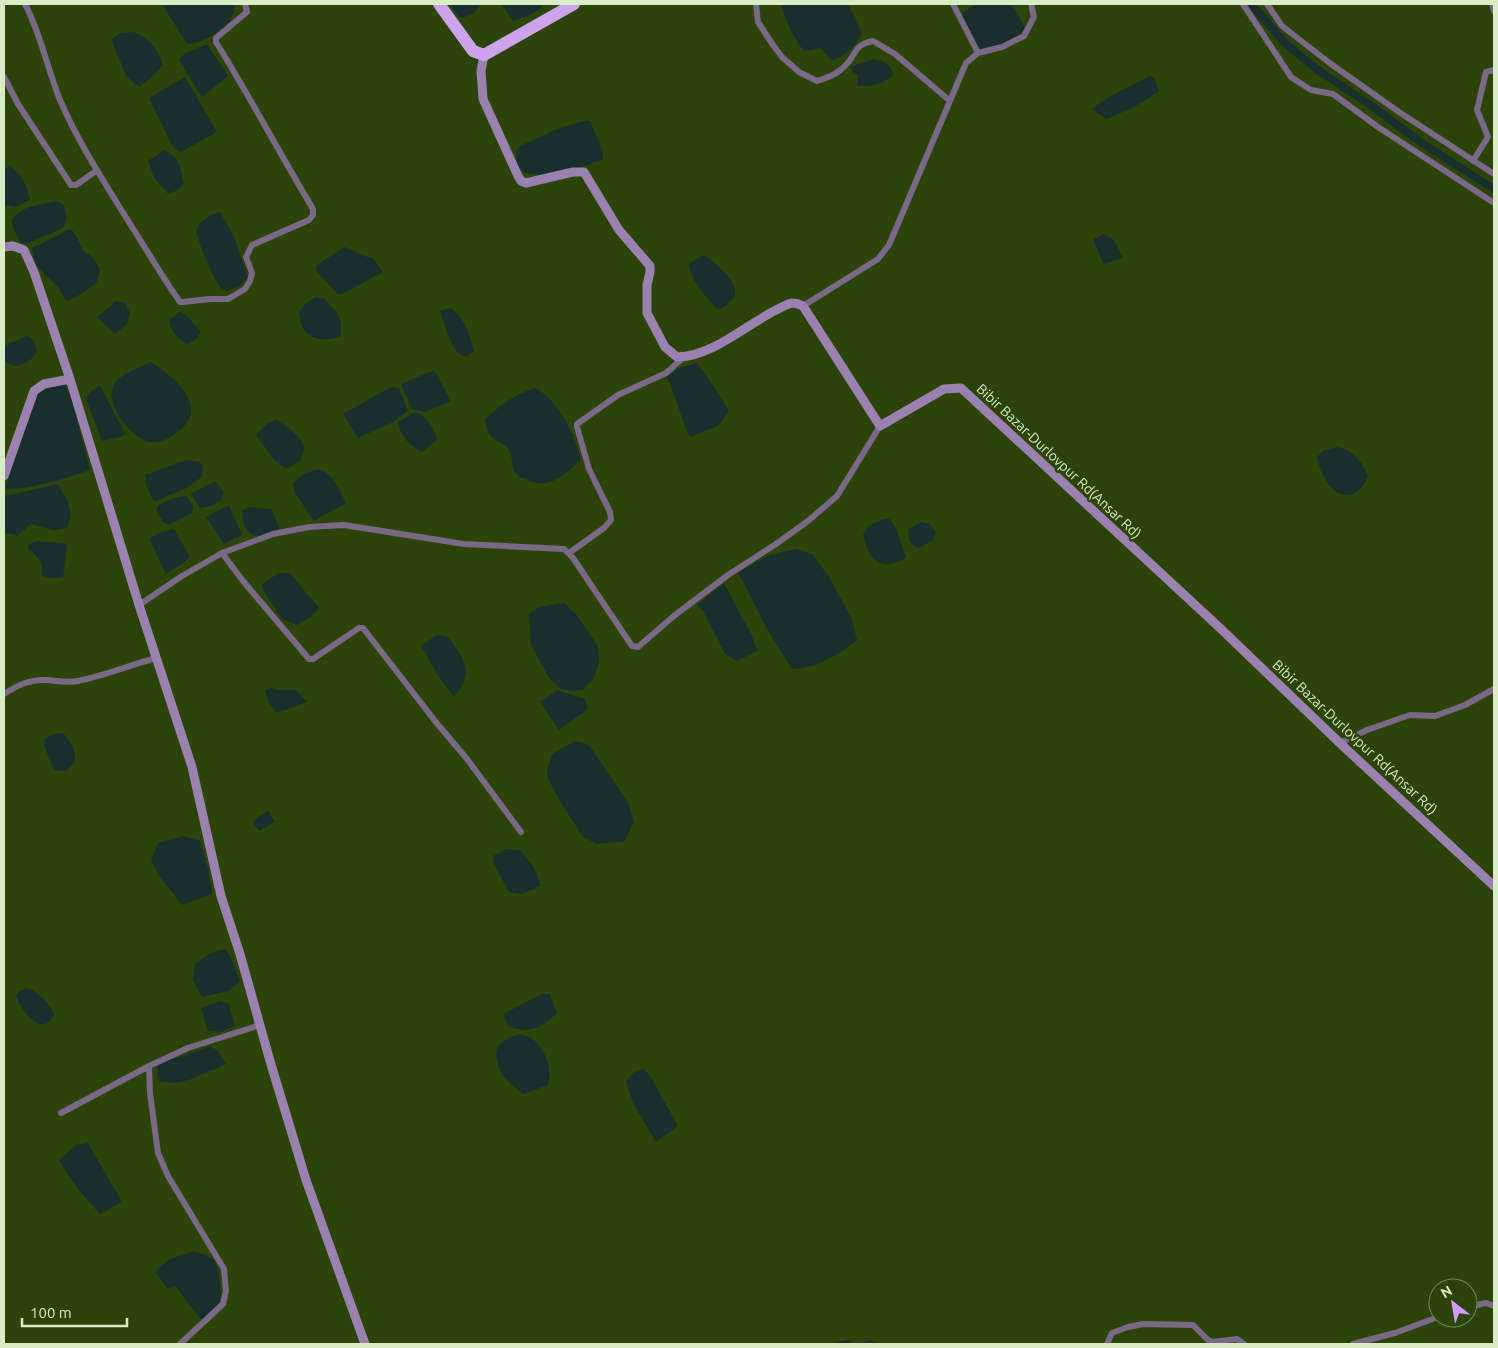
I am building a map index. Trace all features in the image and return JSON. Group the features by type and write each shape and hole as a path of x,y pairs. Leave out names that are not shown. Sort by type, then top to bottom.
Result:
{"highway":[{"path":"439,4 473,51 484,55 574,4"}],"street":[{"path":"25,4 49,64 60,99 96,171 163,279 180,302 228,299 237,295 245,289 250,281 252,273 246,257 252,245 309,220 313,215 313,209 283,160 244,87 216,42 216,38 247,12 245,4"},
{"path":"756,4 758,22 782,57 799,72 817,81 832,75 845,66 856,48 864,43 873,41 895,54 950,101"},
{"path":"953,4 978,53"},
{"path":"803,306 878,258 889,245 966,63 978,53 1002,47 1024,36 1034,17 1031,4"},
{"path":"1243,4 1291,76 1310,90 1333,94 1378,127 1494,203"},
{"path":"1267,4 1282,26 1332,64 1399,112 1494,174"},
{"path":"1492,4 1494,11"},
{"path":"139,605 182,576 222,553 273,534 309,527 344,525 464,544 564,549 569,553 632,646 638,647 675,615 728,575 808,521 836,496 880,426 803,306 797,303 790,303 712,348 684,357 677,357 665,347 647,313 647,285 650,266 619,230 584,172 573,172 526,183 521,181 483,99 481,71 484,55"},
{"path":"1473,161 1488,137 1477,110 1486,72 1494,70"},
{"path":"4,77 18,104 71,185 76,185 96,171"},
{"path":"4,246 13,246 24,250 34,272 70,379 139,605 192,768 221,896 240,954 306,1180 365,1344"},
{"path":"569,553 604,528 611,520 610,512 589,469 577,427 578,424 618,395 666,373 684,357"},
{"path":"4,476 34,391 44,384 70,379"},
{"name":"Bibir Bazar-Durlovpur Rd(Ansar Rd)","path":"880,426 944,389 961,388 1494,886"},
{"path":"222,553 243,581 309,659 313,659 359,628 363,628 434,721 467,759 521,832"},
{"path":"4,694 22,683 34,680 48,680 58,683 75,682 156,658"},
{"path":"1340,743 1367,730 1410,715 1434,716 1465,705 1494,689"},
{"path":"61,1112 188,1048 260,1025"},
{"path":"149,1066 150,1093 158,1153 168,1176 224,1269 226,1291 222,1304 180,1344"},
{"path":"1478,1305 1486,1303 1494,1306"},
{"path":"1353,1344 1395,1333 1428,1321"},
{"path":"1107,1344 1110,1335 1115,1331 1150,1324 1193,1325 1212,1342 1237,1339 1244,1344"}],"water":[{"path":"162,4 235,4 231,19 217,33 205,40 187,44"},
{"path":"450,4 480,4 475,11 462,18 458,16"},
{"path":"501,4 541,4 542,8 513,21"},
{"path":"781,4 848,4 862,33 850,50 836,59 831,60 821,48 804,51 790,29"},
{"path":"976,4 1009,4 1014,8 1025,28 1011,41 980,49 961,14"},
{"path":"133,32 152,45 163,65 139,87 127,77 111,40 121,33"},
{"path":"207,44 228,76 202,97 179,60 184,54"},
{"path":"874,59 884,62 889,66 893,75 881,83 857,86 858,75 850,67"},
{"path":"1149,76 1154,77 1159,91 1140,103 1106,119 1092,109 1105,99"},
{"path":"185,77 217,132 181,152 173,147 149,98"},
{"path":"590,121 603,151 603,159 574,170 553,174 543,175 523,172 517,163 516,151 520,146 560,128"},
{"path":"164,150 176,160 184,183 178,190 168,194 154,177 148,161"},
{"path":"10,167 24,181 30,200 15,207 4,205 4,168"},
{"path":"57,201 63,204 67,217 63,228 26,244 21,243 13,229 12,220 16,215 32,206"},
{"path":"220,212 234,236 248,278 240,286 227,291 218,284 202,251 197,235 198,227 206,218"},
{"path":"70,229 85,253 90,254 100,269 97,283 76,297 66,301 58,287 35,264 32,248"},
{"path":"1103,234 1113,239 1123,258 1104,264 1093,240"},
{"path":"344,247 373,258 383,272 342,294 338,294 316,271 316,266"},
{"path":"704,255 724,272 735,290 733,299 721,309 717,309 704,294 690,271 689,264"},
{"path":"316,297 325,299 337,313 341,322 341,336 331,339 320,339 306,333 299,312 305,304"},
{"path":"116,301 125,303 130,313 127,324 115,334 97,317"},
{"path":"450,308 463,321 471,340 474,351 466,357 456,350 452,344 440,311"},
{"path":"179,312 185,314 201,332 195,340 186,344 175,334 170,324 170,320"},
{"path":"26,336 35,344 37,352 22,365 8,364 4,360 4,346"},
{"path":"151,362 170,376 186,394 191,414 186,424 175,434 163,441 156,442 143,439 127,427 115,409 112,400 112,391 115,383 121,377"},
{"path":"697,363 729,411 718,426 690,437 667,377 679,368"},
{"path":"435,371 451,401 425,412 412,409 401,384"},
{"path":"65,385 71,396 90,470 38,485 5,489 37,393 51,387"},
{"path":"100,385 125,434 121,437 102,441 86,399 89,393"},
{"path":"391,387 399,388 408,411 393,422 358,438 343,414"},
{"path":"536,388 545,394 565,419 581,459 564,475 550,482 543,483 536,483 516,474 509,450 505,445 492,437 488,431 485,419 509,400"},
{"path":"415,412 429,423 437,440 422,452 406,440 398,422"},
{"path":"276,420 293,432 305,448 300,461 286,469 276,462 256,435 268,423"},
{"path":"1337,447 1357,457 1368,477 1360,488 1352,494 1344,495 1337,492 1330,486 1320,467 1317,457 1323,451"},
{"path":"187,460 200,462 203,467 202,477 186,488 154,502 146,485 145,475"},
{"path":"318,469 332,478 346,503 314,521 295,493 293,483 303,474"},
{"path":"215,481 223,491 222,499 212,506 200,508 191,494"},
{"path":"58,484 68,502 71,515 67,528 53,530 31,524 17,536 4,532 5,496"},
{"path":"186,496 193,506 192,513 169,525 163,522 156,510 158,505 174,498"},
{"path":"229,505 242,535 224,544 206,517"},
{"path":"249,507 271,509 280,529 263,536 254,536 246,528 242,518 243,510"},
{"path":"884,519 890,519 896,529 906,558 889,564 877,562 869,552 863,535 869,525"},
{"path":"921,522 930,524 936,533 933,540 919,548 911,543 908,532 909,529"},
{"path":"174,529 190,557 166,574 149,538"},
{"path":"37,541 67,544 63,578 42,576 40,560 29,550 28,545"},
{"path":"796,549 812,554 829,577 851,617 857,640 827,660 810,666 792,669 767,629 738,572 770,555"},
{"path":"279,573 290,573 319,608 312,616 297,625 282,619 264,592 262,584"},
{"path":"724,583 753,638 757,651 737,661 725,654 703,611 697,605"},
{"path":"564,603 577,615 598,646 599,662 593,679 583,690 561,689 550,679 531,645 529,614 539,607"},
{"path":"437,635 447,636 459,652 465,666 464,680 454,697 437,674 421,646"},
{"path":"271,688 296,690 307,702 277,713 268,701 265,690"},
{"path":"558,690 585,699 588,709 559,730 540,702"},
{"path":"63,733 75,754 75,762 66,771 54,770 44,746 45,739 53,734"},
{"path":"575,741 589,745 629,804 634,822 625,841 597,844 583,837 548,779 547,770 552,754"},
{"path":"268,811 275,822 259,831 253,823 256,818"},
{"path":"184,836 200,841 208,868 212,894 182,905 160,877 151,861 158,843"},
{"path":"507,849 520,850 536,871 540,886 522,894 509,892 494,864 493,856"},
{"path":"226,949 240,982 228,991 202,997 193,980 195,964 210,953"},
{"path":"26,988 39,994 54,1014 44,1024 32,1020 18,1002 16,996 19,991"},
{"path":"542,994 550,994 557,1013 546,1023 535,1028 523,1030 509,1027 503,1014"},
{"path":"221,1001 229,1004 235,1026 221,1032 208,1031 201,1008"},
{"path":"520,1034 532,1038 539,1045 548,1061 549,1067 548,1085 523,1094 502,1074 496,1055 502,1042"},
{"path":"210,1046 218,1051 226,1064 192,1079 176,1083 159,1081 157,1064"},
{"path":"644,1069 650,1076 677,1124 677,1127 656,1142 634,1105 626,1082 633,1073"},
{"path":"88,1143 122,1202 100,1214 68,1175 59,1160 76,1145"},
{"path":"194,1251 207,1256 215,1262 221,1294 215,1308 202,1321 175,1286 168,1289 156,1273 157,1269 170,1259"},
{"path":"849,1340 854,1344 835,1344 838,1342"},
{"path":"870,1340 876,1344 854,1344"}],"waterway":[{"path":"1251,4 1285,43 1315,68 1419,141 1494,189"}]}
